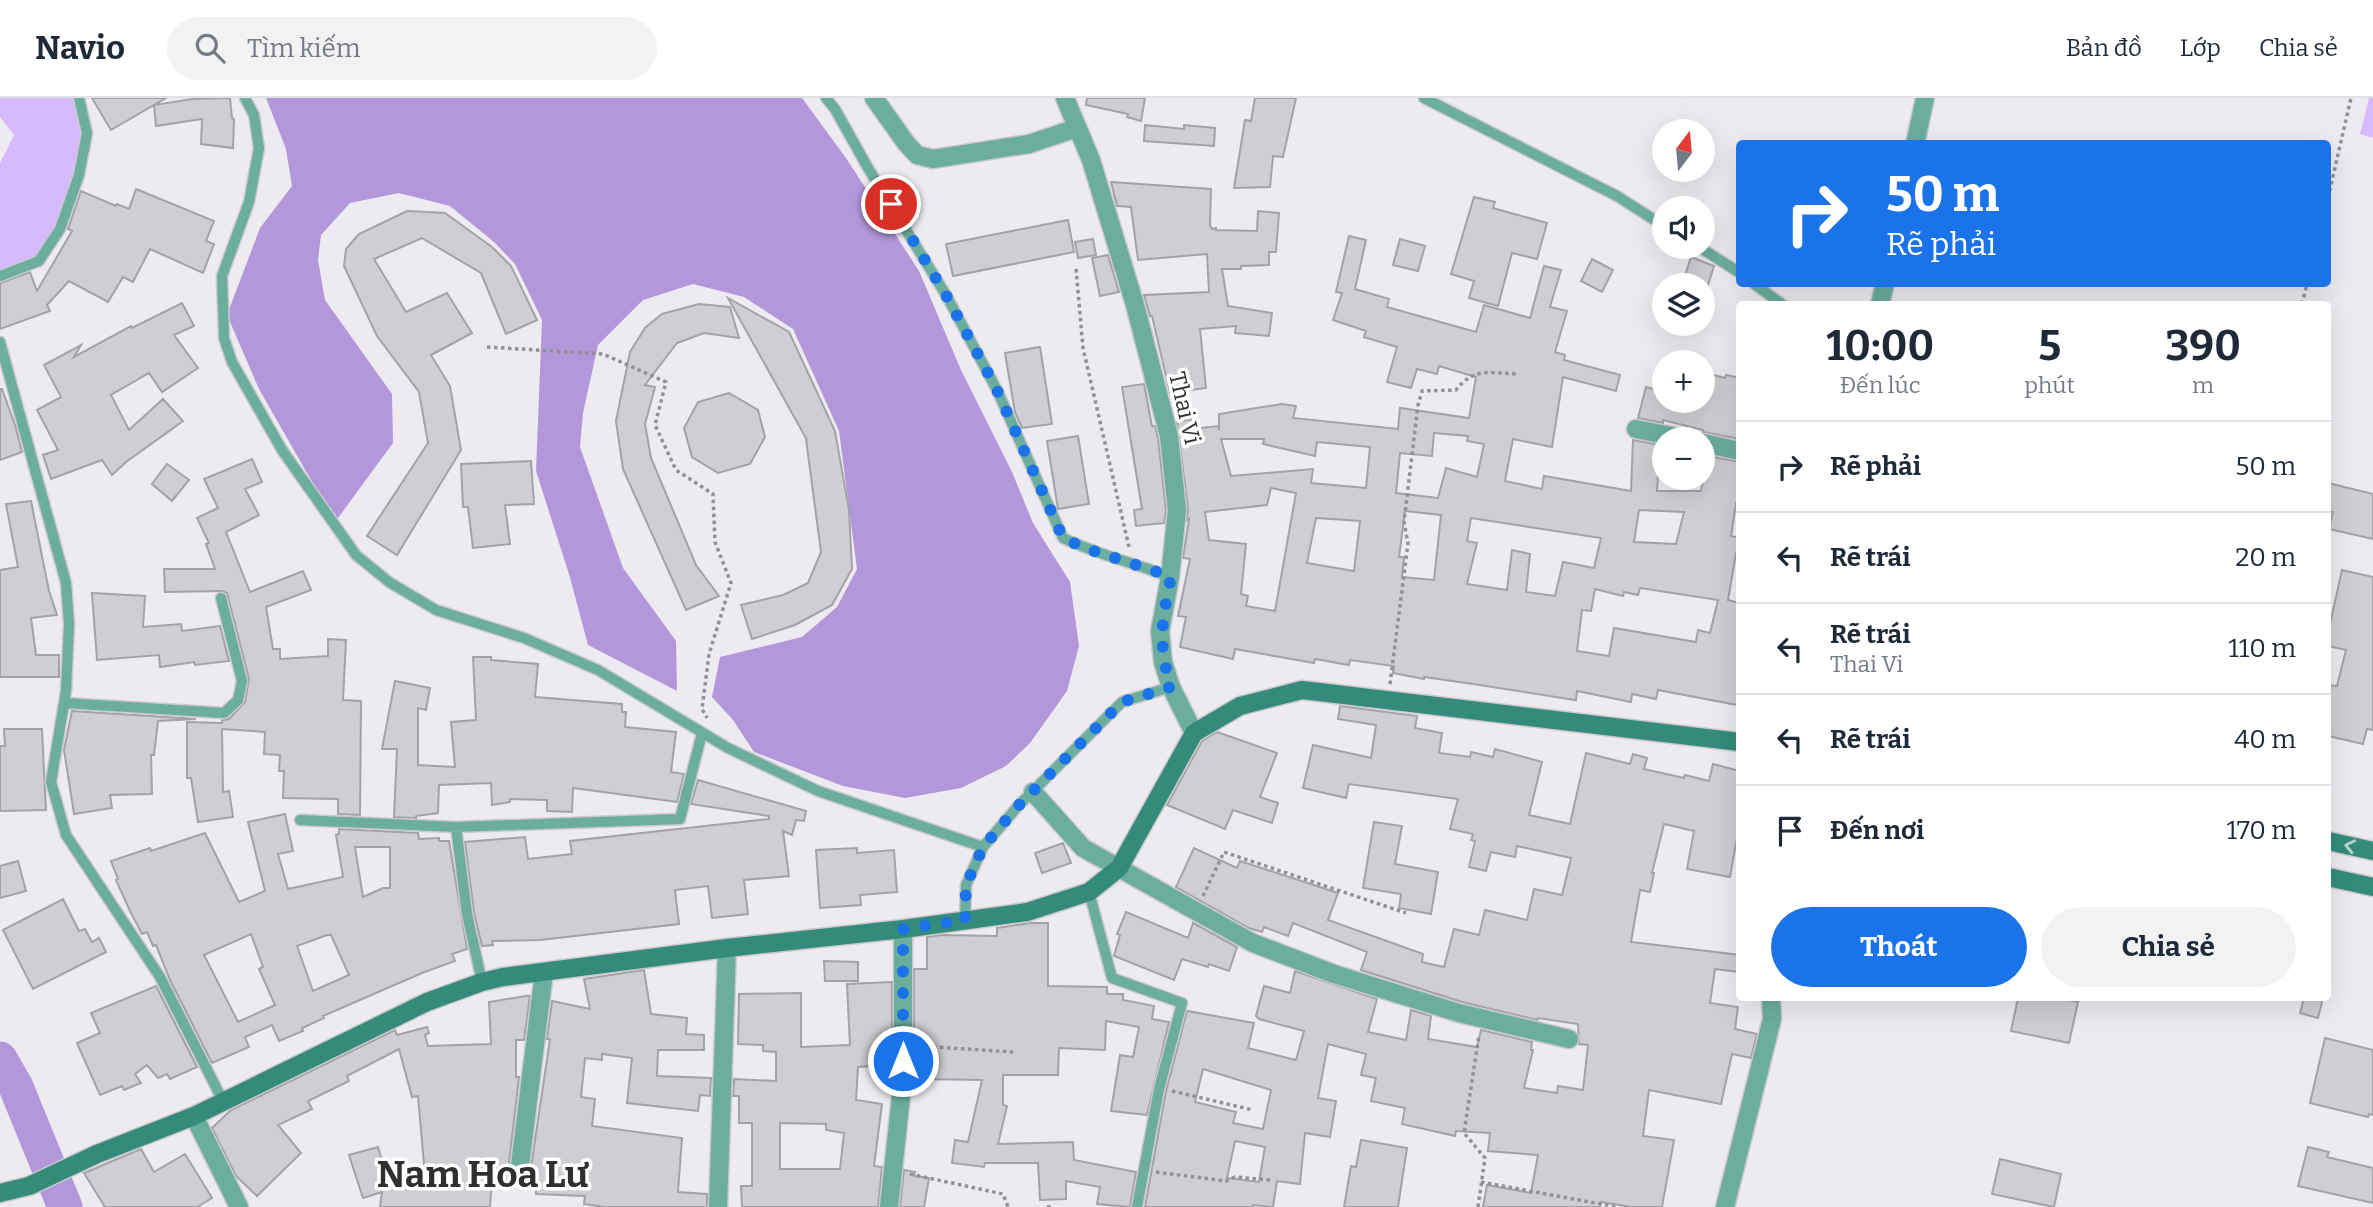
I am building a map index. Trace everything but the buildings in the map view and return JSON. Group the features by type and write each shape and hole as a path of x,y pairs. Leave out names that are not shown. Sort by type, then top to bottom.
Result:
{"main road":[{"path":"0,1193 29,1186 97,1154 194,1116 427,1002 482,982 727,948 903,929 1027,912 1089,892 1119,868 1194,733 1240,706 1302,690 1736,742"},
{"path":"2331,842 2373,851"},
{"path":"2331,878 2373,887"}],"street":[{"path":"874,98 906,144 918,155 933,159 1029,144 1077,128"},
{"name":"Thai Vi","path":"1065,98 1091,160 1131,292 1169,436 1177,510 1171,577 1160,631 1163,662 1171,687 1194,733"},
{"path":"1916,140 1925,98"},
{"path":"1636,429 1652,432"},
{"path":"1715,446 1736,450"},
{"path":"1033,792 1083,848 1253,943 1334,974 1482,1020 1569,1040"},
{"path":"889,1207 903,1078 903,929"},
{"path":"718,1207 727,948"},
{"path":"519,1173 544,972"},
{"path":"1725,1207 1772,1018 1772,1001"},
{"path":"194,1116 239,1207"}],"lane":[{"path":"0,276 39,261 60,229 79,175 87,134 79,98"},
{"path":"245,98 254,115 259,148 249,202 222,276 223,338 232,362 282,450 356,555 389,582 436,610 524,638 598,670 728,748 818,791 983,847"},
{"path":"826,98 835,108 978,354 997,390 1063,538 1105,556 1132,562 1171,577"},
{"path":"1424,98 1617,196 1652,218"},
{"path":"1715,257 1736,270"},
{"path":"1758,287 1778,301"},
{"path":"0,342 66,583 69,624 64,703 51,782 66,835 160,977 223,1101"},
{"path":"64,703 224,713 238,700 242,681 221,598"},
{"path":"965,920 966,885 983,847 1122,702 1171,687"},
{"path":"300,820 456,827 680,819 702,733"},
{"path":"456,827 467,914 482,982"},
{"path":"1089,892 1112,978 1182,1003 1159,1089 1138,1207"}],"path":[{"path":"2331,185 2351,98"},
{"path":"1076,269 1083,348 1132,562"},
{"path":"487,348 603,354 666,382 655,425 676,470 713,494 715,542 731,583 709,654 702,709"},
{"path":"1388,700 1408,543 1404,522 1422,391 1456,390 1465,379 1477,372 1516,374"},
{"path":"1196,911 1224,852 1406,913"},
{"path":"1478,1207 1485,1158 1464,1133 1482,1020"},
{"path":"903,1045 1013,1052"},
{"path":"1159,1089 1253,1110"},
{"path":"891,1170 1003,1194 1009,1207"},
{"path":"1143,1170 1226,1181 1235,1177 1270,1180"},
{"path":"1481,1182 1617,1207"}],"shaded area":[{"path":"0,98 79,98 87,133 60,229 39,261 0,274 0,163 14,135 0,117"},
{"path":"266,98 802,98 846,158 919,271 961,370 1012,472 1033,523 1070,582 1079,646 1067,691 1030,743 1006,766 961,788 905,798 843,786 754,752 733,720 712,697 720,657 802,637 837,607 857,569 839,431 793,329 744,297 693,284 643,300 598,345 583,413 580,447 623,568 676,641 677,691 588,645 569,574 536,471 542,320 515,264 494,242 450,206 399,193 350,203 321,235 318,260 325,300 392,394 393,443 335,522 259,389 227,315 260,228 292,186 286,149"},
{"path":"2369,98 2373,98 2373,138 2360,134"}],"waterway":[{"path":"0,1059 16,1087 65,1207"}],"district":[{"name":"Nam Hoa Lư","path":"483,1174"}],"route":[{"path":"891,204 946,295 997,390 1063,538 1105,556 1132,562 1171,577 1160,631 1163,662 1171,687 1122,702 1103,724 1018,806 983,847 966,885 965,920 903,929 903,1061"}]}
